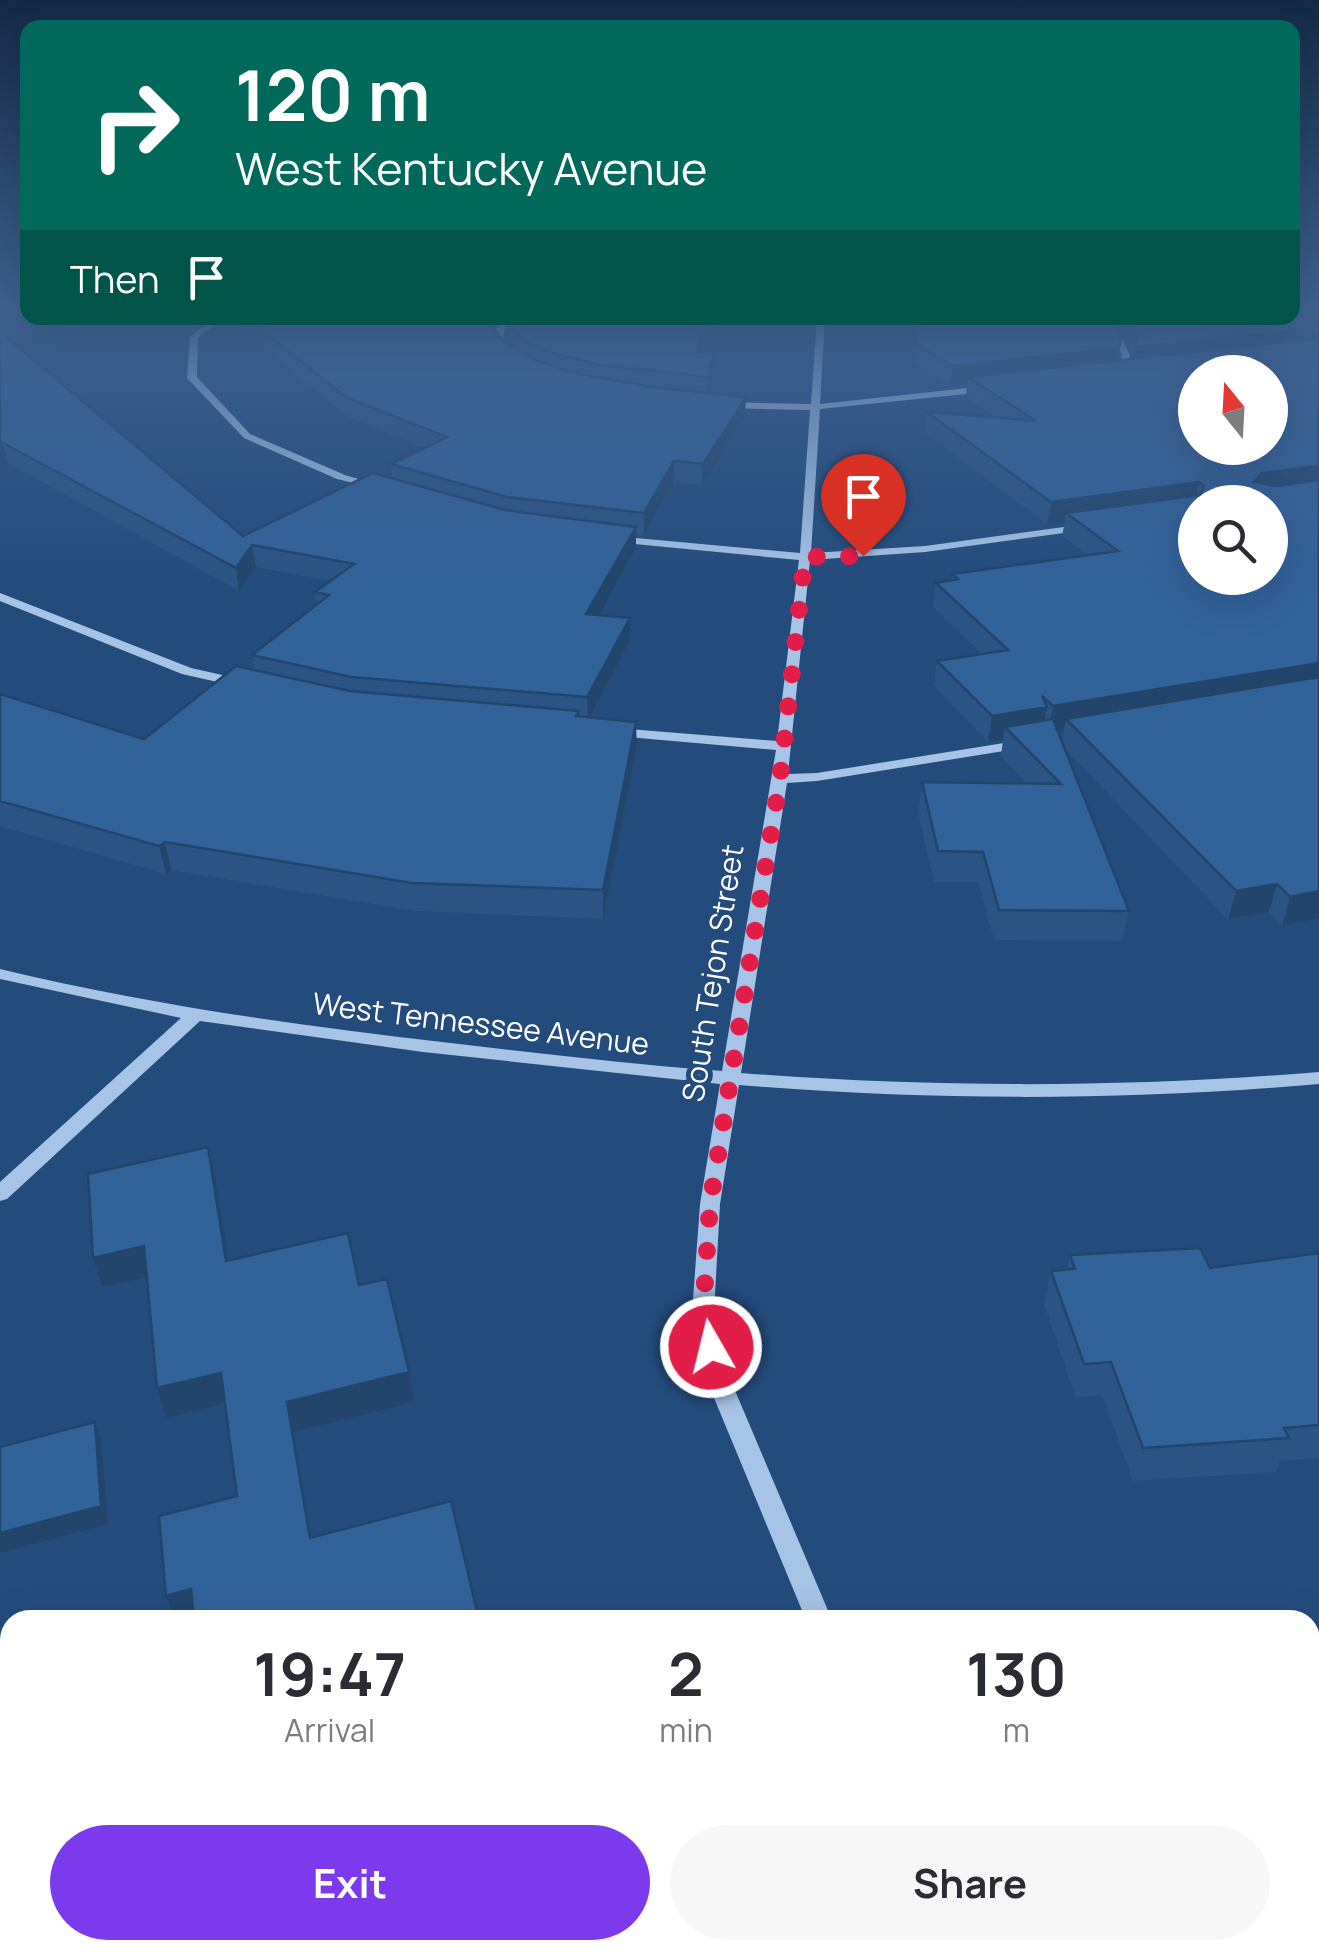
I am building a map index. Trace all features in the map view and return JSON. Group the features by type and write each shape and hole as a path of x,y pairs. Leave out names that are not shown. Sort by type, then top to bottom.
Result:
{"street":[{"path":"210,397 247,436 341,477 396,493"},
{"name":"South Tejon Street","path":"815,1610 719,1381 703,1313 710,1204 780,779 805,557 817,397"},
{"path":"705,404 816,407 903,397"},
{"path":"598,537 805,557 925,550 1098,525"},
{"path":"0,597 188,671 262,688"},
{"path":"608,731 783,746"},
{"path":"780,779 906,764 1044,741"},
{"name":"West Tennessee Avenue","path":"0,974 58,990 264,1028 729,1081 1043,1094 1319,1078"},
{"path":"0,1194 196,1015"}],"building":[{"path":"0,397 78,397 243,536 373,473 505,510 636,527 586,614 630,618 587,697 351,677 252,655 329,595 315,592 354,564 252,545 236,568 0,444"},
{"path":"347,397 746,397 703,464 674,461 644,513 507,497 391,464 447,437"},
{"path":"1000,397 1178,397 1178,465 1288,465 1288,397 1319,397 1319,466 1262,473 1254,482 1270,485 1199,482 1051,502 927,412 1036,421"},
{"path":"1319,480 1319,663 1053,706 1042,696 1047,707 992,716 937,661 1008,650 936,583 958,579 952,574 1118,551 1066,513 1178,498 1178,595 1288,595 1288,485 1283,485"},
{"path":"236,666 350,691 579,711 576,716 636,722 603,890 412,883 165,842 159,846 0,801 0,694 144,739"},
{"path":"1319,677 1319,891 1290,897 1277,884 1236,891 1066,719"},
{"path":"1053,719 1129,911 999,910 983,852 938,851 922,782 1061,784 1005,727"},
{"path":"208,1147 226,1261 348,1233 359,1285 387,1279 409,1372 287,1402 310,1538 451,1501 477,1610 193,1610 191,1589 166,1596 159,1516 237,1496 221,1373 157,1388 144,1246 93,1258 88,1174"},
{"path":"1200,1248 1210,1268 1319,1253 1319,1425 1284,1428 1289,1438 1143,1448 1111,1362 1084,1364 1051,1271 1075,1269 1070,1255"},
{"path":"95,1422 101,1506 0,1533 0,1447"}],"route":[{"path":"711,1347 703,1313 710,1204 780,779 805,557 863,556"}]}
